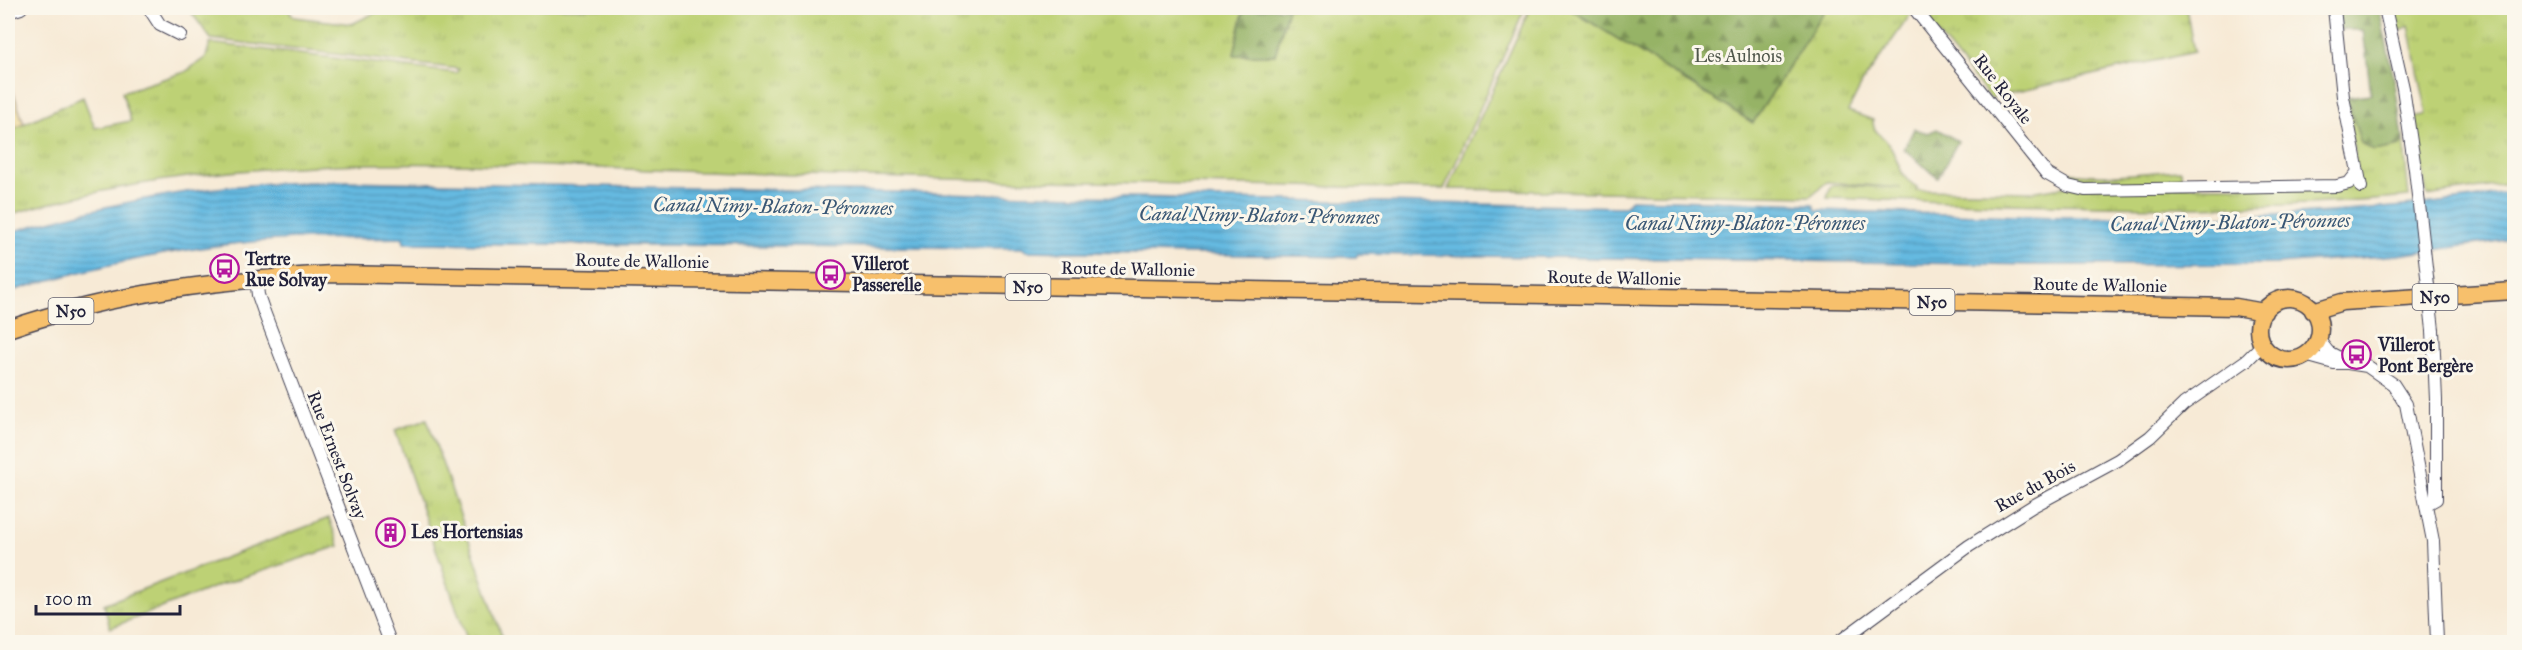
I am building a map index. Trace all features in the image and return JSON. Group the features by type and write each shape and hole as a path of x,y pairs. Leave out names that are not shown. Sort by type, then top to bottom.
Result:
{"main road":[{"name":"Route de Wallonie","path":"8,329 135,295 219,281 356,275 2236,307 2264,312"},
{"name":"N50","path":"2355,302 2514,291"},
{"path":"2264,343 2264,312 2275,302 2287,299 2304,303 2313,311 2318,321 2318,336"},
{"path":"2313,311 2342,302 2355,302"},
{"path":"2218,308 2246,319 2279,358 2291,360 2305,355 2331,314 2355,302"}],"street":[{"path":"8,12 21,8"},
{"path":"149,8 160,25 180,35"},
{"name":"Rue Royale","path":"1914,8 2047,174 2068,186 2085,190 2337,186 2349,183 2357,173"},
{"path":"2334,8 2343,97 2361,186"},
{"path":"2385,8 2403,88 2415,170 2433,330 2436,498 2427,504"},
{"name":"Rue Ernest Solvay","path":"256,278 258,295 264,312 390,642"},
{"path":"2318,336 2328,352 2348,363"},
{"name":"Rue du Bois","path":"1839,642 1969,546 2033,506 2118,460 2142,443 2184,404 2247,360 2264,343"},
{"path":"2305,355 2322,361 2367,366 2384,376 2400,392 2412,427 2427,504 2436,576 2437,642"}],"green space":[{"path":"198,8 287,8 294,17 352,24 385,8 1244,8 1234,55 1275,55 1288,8 1525,8 1444,189 917,178 557,166 372,164 280,168 188,177 98,192 8,215 8,131 83,97 95,128 131,121 122,92 185,72 206,57 210,43 456,73 459,69 211,39 191,12"},
{"path":"1244,8 1288,8 1275,55 1234,55"},
{"path":"1530,8 1568,8 1753,123 1826,8 1909,8 1913,11 1863,82 1848,111 1873,120 1876,130 1892,149 1902,173 1917,187 1916,190 2031,192 2068,186 2337,186 2357,173 2346,97 2361,143 2374,151 2400,146 2403,138 2409,197 2264,206 2118,207 1827,198 1831,186 1901,188 1827,182 1810,196 1448,189"},
{"name":"Les Aulnois","path":"1568,8 1826,8 1753,123"},
{"path":"1917,8 2186,8 2194,52 1990,98"},
{"path":"2339,8 2379,8 2395,84 2403,138 2400,146 2374,151 2361,143 2346,97 2371,94 2363,30 2340,30"},
{"path":"2392,8 2514,8 2514,183 2427,196 2415,118 2427,114 2409,26 2397,31"},
{"path":"1914,129 1928,133 1937,129 1958,141 1938,178 1904,149"},
{"path":"2055,168 2069,172 2100,175 2181,170 2182,184 2079,184 2052,172"},
{"path":"427,419 504,642 468,642 395,430"},
{"path":"329,518 339,546 217,586 110,628 104,604"}],"sand":[{"path":"8,77 24,124 8,131"}],"water":[{"name":"Canal Nimy-Blaton-Péronnes","path":"347,181 1625,207 1631,199 1813,204 1816,210 2166,218 2340,211 2427,204 2514,192 2514,239 2397,255 2276,264 2042,265 1358,254 1356,257 1026,251 1022,248 404,243 403,238 308,239 258,241 185,250 78,272 8,292 8,233 102,208 199,190"}],"place":[{"name":"Tertre Rue Solvay","path":"224,269"},
{"name":"Villerot Passerelle","path":"831,274"},
{"name":"Villerot Pont Bergère","path":"2357,355"},
{"name":"Les Hortensias","path":"390,532"}]}
